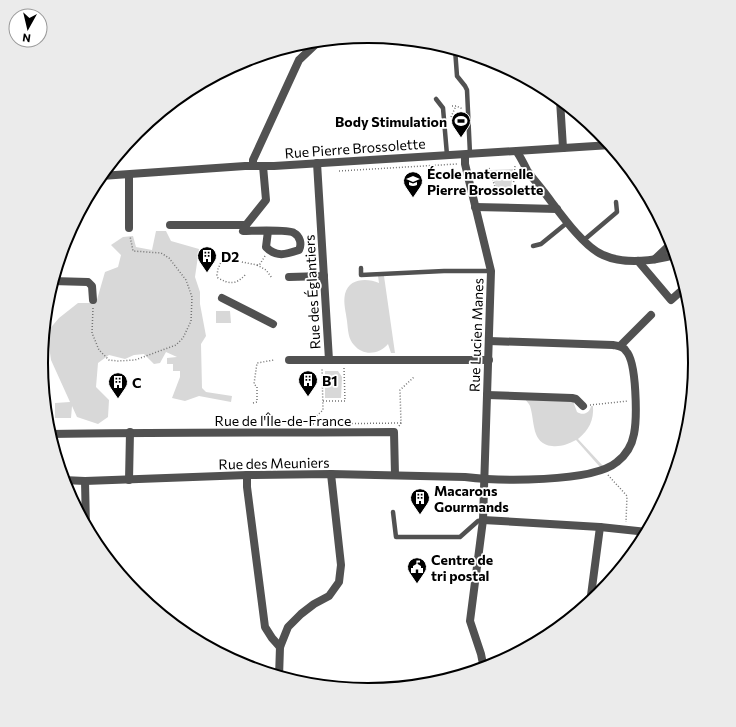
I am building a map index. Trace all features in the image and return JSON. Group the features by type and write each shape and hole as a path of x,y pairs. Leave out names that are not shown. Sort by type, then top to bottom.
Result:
{"street":[{"path":"253,166 253,160 299,60 312,48"},
{"path":"560,107 563,148"},
{"name":"Rue Pierre Brossolette","path":"109,176 253,166 517,152 603,146"},
{"path":"517,152 528,171 568,222 584,240 602,255 618,260 638,261 670,256"},
{"name":"Rue Lucien Manes","path":"467,155 465,164 491,271 483,520 470,621 483,663"},
{"name":"Rue des Églantiers","path":"318,163 324,276 326,360 489,360"},
{"path":"263,166 266,200 243,231 286,231 294,233 300,239 301,246 299,250 284,255 277,255 266,247 268,232"},
{"path":"129,175 130,228"},
{"path":"475,207 558,209"},
{"path":"170,225 246,225"},
{"path":"654,259 667,248"},
{"path":"638,261 671,300 680,292"},
{"path":"289,277 324,276"},
{"path":"58,281 88,282 92,286 93,300"},
{"path":"222,298 273,324"},
{"path":"620,346 651,315"},
{"path":"489,342 620,346 626,351 631,359 636,390 634,433 632,442 625,455 616,463 604,470"},
{"path":"289,360 326,360"},
{"path":"487,395 572,398 576,399 582,406"},
{"path":"129,480 130,432"},
{"name":"Rue de l'Île-de-France","path":"56,434 130,432 394,432"},
{"path":"394,432 395,475"},
{"name":"Rue des Meuniers","path":"70,480 331,474 465,477 485,480 546,479 604,470"},
{"path":"279,671 280,647 288,627 300,614 329,596 339,582 340,565 331,474"},
{"path":"247,475 247,487 265,626 272,638 280,647"},
{"path":"85,481 86,515"},
{"path":"483,520 600,527 641,531"},
{"path":"591,593 600,527"}],"lane":[{"path":"456,56 457,76 465,86 468,112 467,155"},
{"path":"436,99 444,108 447,155"},
{"path":"584,240 617,212 616,202"},
{"path":"533,246 541,244 568,222"},
{"path":"361,268 361,275 444,271 491,271"},
{"path":"393,512 396,537 460,537 478,521 483,520"}],"path":[{"path":"452,106 456,106 468,112"},
{"path":"451,120 451,116 456,106"},
{"path":"443,165 461,164"},
{"path":"488,168 496,190 513,190 515,166"},
{"path":"93,300 92,334 99,350 109,360 135,360 176,345 182,338 191,321 192,297 186,280 169,258 161,253 133,251 131,245 130,228"},
{"path":"257,265 264,260 266,247"},
{"path":"245,275 238,282 230,284 218,278 217,275 222,262 227,259 257,265 266,270 272,278"},
{"path":"253,403 257,402 257,387 254,384 257,363 274,360"},
{"path":"326,360 323,410 308,424 400,423"},
{"path":"323,401 345,401 344,360"},
{"path":"394,432 400,423 400,390 414,377"},
{"path":"582,406 635,400"},
{"path":"253,423 262,424"},
{"path":"604,470 626,496 626,530"}],"shaded area":[{"path":"513,169 511,189 497,189 490,170"},
{"path":"156,231 166,231 171,241 199,249 195,277 200,292 200,304 206,336 201,344 202,388 206,392 232,396 231,402 199,396 185,401 172,398 180,377 180,371 173,371 173,364 167,364 167,358 177,357 166,352 160,363 154,364 144,354 134,355 125,359 109,355 98,363 96,387 109,400 108,417 98,424 77,417 72,406 71,418 55,418 55,403 70,402 51,360 48,341 49,329 59,318 78,303 96,303 105,272 118,267 121,255 111,245 123,237 133,236 136,247 152,250"},
{"path":"378,276 384,276 395,353 391,353 388,344 376,352 371,353 362,351 352,343 349,334 344,301 347,289 354,282 364,280 379,283"},
{"path":"216,311 230,311 231,323 216,323"},
{"path":"325,371 338,371 342,377 341,398 325,398"},
{"path":"525,399 573,401 577,412 582,414 588,412 591,406 593,406 592,420 585,432 578,439 603,466 600,467 576,440 558,446 552,446 540,441 535,431 530,406"}],"place":[{"name":"Body Stimulation","path":"461,138"},
{"name":"École maternelle Pierre Brossolette","path":"413,198"},
{"name":"D2","path":"207,273"},
{"name":"B1","path":"308,397"},
{"name":"C","path":"118,399"},
{"name":"Macarons Gourmands","path":"420,515"},
{"name":"Centre de tri postal","path":"417,584"}]}
